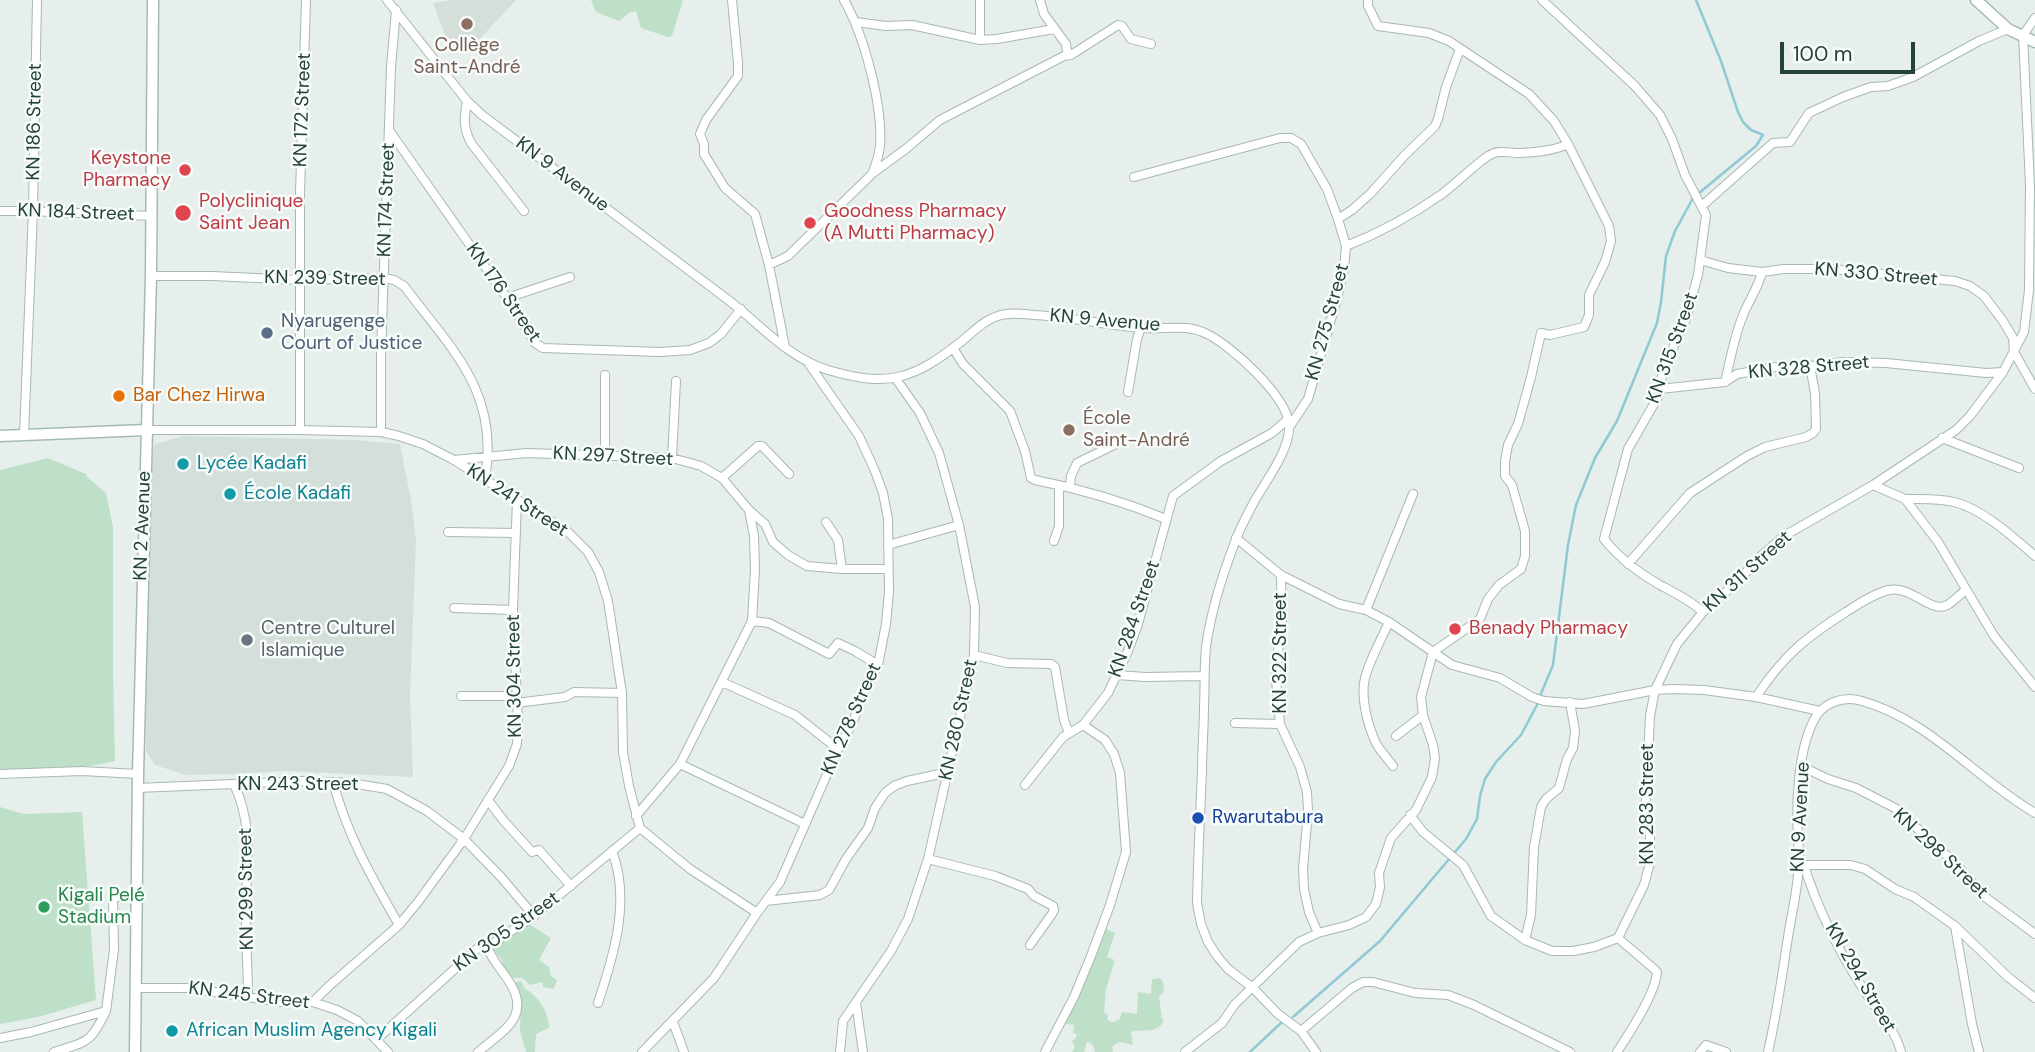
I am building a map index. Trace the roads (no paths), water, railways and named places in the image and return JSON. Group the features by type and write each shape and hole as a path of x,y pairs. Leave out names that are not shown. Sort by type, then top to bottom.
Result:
{"main road":[{"name":"KN 2 Avenue","path":"135,1052 135,897 151,276 153,0"},
{"path":"1976,0 2008,29 2035,42"},
{"path":"0,436 146,430"}],"street":[{"name":"KN 186 Street","path":"24,435 33,211 37,0"},
{"name":"KN 172 Street","path":"300,430 306,0"},
{"name":"KN 9 Avenue","path":"387,0 467,101 482,115 809,363 842,374 896,379 931,364 985,322 1000,314 1065,317 1141,328 1192,328 1207,333 1228,348 1268,384 1282,405 1289,423"},
{"path":"732,0 738,76 699,134 704,145 704,154 725,188 755,214 769,265 785,347"},
{"path":"844,0 856,22 879,114 880,147 873,173"},
{"path":"980,0 980,40"},
{"path":"1040,0 1044,14 1066,44 1070,55"},
{"path":"1185,1052 1222,1023 1235,1004 1294,946 1308,936 1349,925 1366,917 1376,904 1380,887 1379,873 1391,838 1416,810 1432,777 1435,758 1421,697 1433,652 1480,618 1488,599 1499,585 1521,569 1525,556 1525,531 1512,485 1505,476 1505,461 1508,445 1518,424 1541,333 1550,335 1584,327 1589,315 1589,295 1605,262 1611,241 1603,212 1568,144 1554,121 1529,94 1449,41 1429,33 1378,26 1368,0"},
{"name":"KN 315 Street","path":"1542,0 1634,85 1660,115 1692,190 1703,205 1706,215 1693,296 1682,333 1670,352 1652,409 1628,449 1604,539 1628,565 1661,586 1685,597 1703,612"},
{"name":"KN 174 Street","path":"381,432 391,67 396,10"},
{"path":"2023,35 2035,18"},
{"path":"856,22 886,26 912,25 980,40 1054,29"},
{"path":"769,265 788,256 873,173 940,120 1063,56 1070,55 1118,25 1122,26 1131,39 1151,44"},
{"path":"1703,205 1773,143 1790,142 1809,113 1871,87 1888,86 1913,77 1979,41 2008,29"},
{"name":"KN 311 Street","path":"1655,690 1676,644 1703,612 1761,556 1784,536 1873,485 1956,430 2003,372 2024,332 2029,289 2030,185 2023,35"},
{"path":"1338,219 1371,192 1435,126 1460,49"},
{"path":"467,101 465,131 471,143 524,211"},
{"name":"KN 176 Street","path":"389,130 507,298 535,343 543,348 690,351 709,343 721,334 741,309"},
{"name":"KN 275 Street","path":"1135,177 1280,138 1291,138 1301,144 1326,189 1346,246 1338,295 1308,399 1289,423"},
{"path":"1346,246 1414,213 1489,156 1501,151 1546,151 1568,144"},
{"name":"KN 184 Street","path":"0,211 152,216"},
{"name":"KN 330 Street","path":"1700,260 1728,268 1762,272 1831,269 1955,281 1970,286 1984,296 2014,338 2014,352 2035,388"},
{"path":"1725,382 1738,328 1759,287 1762,272"},
{"name":"KN 239 Street","path":"151,276 300,280 384,278 404,286 467,370 484,415 489,456 485,479"},
{"path":"507,298 570,277"},
{"path":"1128,392 1141,328"},
{"path":"953,348 963,364 1010,411 1025,451 1031,478 1105,496 1166,519"},
{"name":"KN 328 Street","path":"1660,389 1725,382 1737,374 1764,369 1859,362 1986,373 2003,372"},
{"name":"KN 278 Street","path":"642,1052 714,978 780,882 878,665 889,592 885,504 876,471 859,436 809,363"},
{"path":"1628,565 1690,493 1765,447 1813,433 1816,429 1815,393 1811,366"},
{"path":"605,456 606,375"},
{"name":"KN 280 Street","path":"839,1052 843,1021 891,951 908,919 928,859 974,655 975,607 959,525 939,453 920,413 896,379"},
{"path":"672,458 676,381"},
{"path":"1289,423 1284,448 1247,515 1217,593 1204,676 1197,903 1201,924 1217,956 1278,1014 1301,1031 1316,1052"},
{"name":"KN 284 Street","path":"1083,725 1108,694 1128,651 1146,599 1173,496 1221,461 1289,423"},
{"name":"KN 241 Street","path":"146,430 300,430 381,432 399,436 423,444 454,460 568,531 588,552 599,572 614,634 622,693 624,752 640,828"},
{"path":"1942,438 2019,468"},
{"path":"1070,486 1077,463 1116,444"},
{"path":"722,478 758,446 762,446 789,474"},
{"name":"KN 297 Street","path":"454,460 527,453 672,458 701,466 722,478 749,510 765,524 773,541 788,555 807,566 888,569"},
{"path":"1054,541 1059,526 1059,485"},
{"path":"1873,485 1905,499 1938,499 1966,506 1979,512 2035,556"},
{"path":"1366,610 1413,494"},
{"path":"1905,499 1938,542 1994,636 2035,687"},
{"name":"KN 304 Street","path":"313,1002 399,925 438,878 509,766 517,744 513,610 517,500"},
{"path":"636,816 680,764 752,621 755,570 754,536 749,510"},
{"path":"826,522 838,540 842,569"},
{"path":"888,545 959,525"},
{"path":"449,532 516,533"},
{"path":"1237,538 1281,575 1339,604 1366,610 1389,622 1452,665 1500,678 1532,697 1544,701 1583,704 1655,690 1704,690 1756,697 1820,711 1839,700 1860,700 1886,709 1926,733 1994,786 2035,813"},
{"name":"KN 322 Street","path":"1281,575 1282,627 1276,680 1280,724 1300,767 1307,792 1304,889 1309,912 1318,933"},
{"path":"1756,697 1769,677 1799,644 1857,605 1887,590 1898,589 1908,591 1934,607 1940,607 1947,606 1966,590"},
{"path":"454,608 513,610"},
{"path":"752,621 769,624 829,654 838,643 878,665"},
{"path":"1389,622 1368,668 1364,695 1377,744 1393,765"},
{"path":"974,655 1007,663 1051,664 1057,673 1064,720 1069,733"},
{"path":"1117,675 1204,676"},
{"path":"722,682 795,715 838,749"},
{"name":"KN 283 Street","path":"1618,938 1644,885 1650,863 1647,772 1650,716 1655,690"},
{"path":"461,696 516,699 565,697 575,692 622,693"},
{"path":"1525,940 1531,915 1534,847 1541,807 1559,788 1573,748 1575,731 1570,702"},
{"name":"KN 9 Avenue","path":"1769,1052 1802,863 1798,814 1801,766 1808,733 1820,711"},
{"path":"1396,736 1423,715"},
{"path":"1235,723 1280,724"},
{"path":"1025,785 1063,737 1083,725 1105,740 1114,754 1120,773 1126,852 1091,956 1045,1052"},
{"path":"680,764 805,824"},
{"name":"KN 298 Street","path":"1801,766 1856,788 1895,808 1956,863 1985,897 2035,934"},
{"path":"0,774 82,771 138,774"},
{"path":"766,901 820,895 830,890 846,859 868,828 885,793 900,784 949,772"},
{"name":"KN 243 Street","path":"138,788 305,781 360,784 387,789 427,811 464,839 502,877 534,916"},
{"path":"333,782 342,814 360,857 399,925"},
{"name":"KN 299 Street","path":"234,784 243,802 247,827 247,996"},
{"path":"488,800 532,852 539,850 572,886"},
{"path":"1410,816 1423,832 1463,865 1491,916 1525,940 1552,951 1573,951 1618,938 1657,972 1657,979 1642,1011 1617,1052"},
{"path":"640,828 690,869 757,913"},
{"name":"KN 305 Street","path":"376,1040 478,948 487,947 534,916 640,828"},
{"path":"598,1003 614,956 618,930 619,869 612,851"},
{"path":"928,859 995,876 1028,889 1053,906 1052,914 1030,945"},
{"path":"1802,863 1851,865 1865,869 1914,897 1955,926 2008,977 2035,998"},
{"name":"KN 294 Street","path":"1802,863 1846,961 1888,1024 1901,1052"},
{"path":"54,1052 85,1042 95,1033 106,1011 114,950 113,897 135,897"},
{"path":"1955,926 1979,1052"},
{"path":"478,1052 507,1029 517,1011 518,1001 515,990 493,961 487,947"},
{"path":"1301,1031 1352,988 1363,982 1373,982 1415,993 1448,995 1570,1052"},
{"name":"KN 245 Street","path":"136,988 188,988 281,1002 313,1002 358,1021 388,1052"},
{"path":"856,1003 863,1052"},
{"path":"0,1038 106,1011"},
{"path":"673,1023 684,1052"},
{"path":"1700,1052 1706,1045 1726,1052"}],"waterway":[{"path":"1540,696 1553,665 1568,545 1576,505 1595,458 1617,421 1657,323 1666,256 1675,231 1693,198 1756,146 1763,135 1751,130 1738,112 1696,0"},
{"path":"1293,1017 1380,941 1466,839 1477,819 1485,779 1496,762 1521,735 1538,703"},
{"path":"1250,1052 1281,1023"}],"place":[{"name":"Collège Saint-André","path":"467,24"},
{"name":"Keystone Pharmacy","path":"185,170"},
{"name":"Polyclinique Saint Jean","path":"183,213"},
{"name":"Goodness Pharmacy (A Mutti Pharmacy)","path":"810,223"},
{"name":"Nyarugenge Court of Justice","path":"267,333"},
{"name":"Bar Chez Hirwa","path":"119,396"},
{"name":"École Saint-André","path":"1069,430"},
{"name":"Lycée Kadafi","path":"183,464"},
{"name":"École Kadafi","path":"230,494"},
{"name":"Benady Pharmacy","path":"1455,629"},
{"name":"Centre Culturel Islamique","path":"247,640"},
{"name":"Rwarutabura","path":"1198,818"},
{"name":"Kigali Pelé Stadium","path":"44,907"},
{"name":"African Muslim Agency Kigali","path":"172,1031"}]}
